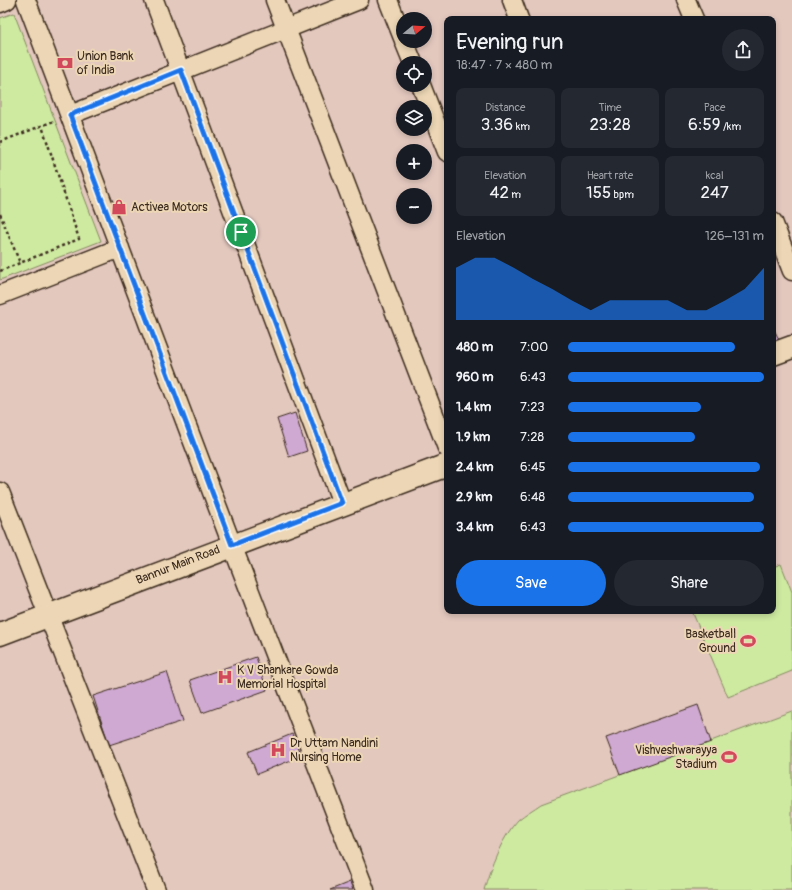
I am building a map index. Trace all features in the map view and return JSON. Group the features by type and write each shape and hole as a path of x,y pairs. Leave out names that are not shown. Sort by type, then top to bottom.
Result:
{"main road":[{"path":"776,353 792,347"},
{"name":"Bannur Main Road","path":"0,634 444,465"}],"street":[{"path":"0,3 8,0"},
{"path":"26,0 232,545 366,890"},
{"path":"154,0 342,503"},
{"path":"275,0 444,440"},
{"path":"70,115 359,0"},
{"path":"388,0 396,20"},
{"path":"512,0 518,16"},
{"path":"686,0 693,16"},
{"path":"424,92 444,144"},
{"path":"776,230 792,270"},
{"path":"0,295 120,248"},
{"path":"0,492 156,890"}],"path":[{"path":"0,142 70,115"},
{"path":"0,271 79,239 42,126"},
{"path":"0,214 20,263"}],"green space":[{"path":"14,13 101,241 0,280 0,18"},
{"name":"Basketball Ground","path":"781,564 792,592 792,671 728,697 693,614 776,614 776,566"},
{"name":"Vishveshwarayya Stadium","path":"792,711 792,890 484,890 493,863 512,827 518,820 541,804"}],"building":[{"path":"776,333 780,342 776,344"},
{"path":"295,413 307,451 289,457 277,419"},
{"path":"256,657 267,690 202,713 190,680"},
{"path":"167,672 183,721 109,745 93,696"},
{"path":"698,705 711,742 620,775 606,738"},
{"path":"292,734 301,756 257,774 248,752"},
{"path":"350,882 353,890 330,890"}],"place":[{"name":"Union Bank of India","path":"65,63"},
{"name":"Activea Motors","path":"119,207"},
{"name":"Basketball Ground","path":"748,641"},
{"name":"K V Shankare Gowda Memorial Hospital","path":"225,677"},
{"name":"Dr Uttam Nandini Nursing Home","path":"278,750"},
{"name":"Vishveshwarayya Stadium","path":"729,757"}],"route":[{"path":"181,70 241,232 342,503 232,545 70,115 181,70"}]}
